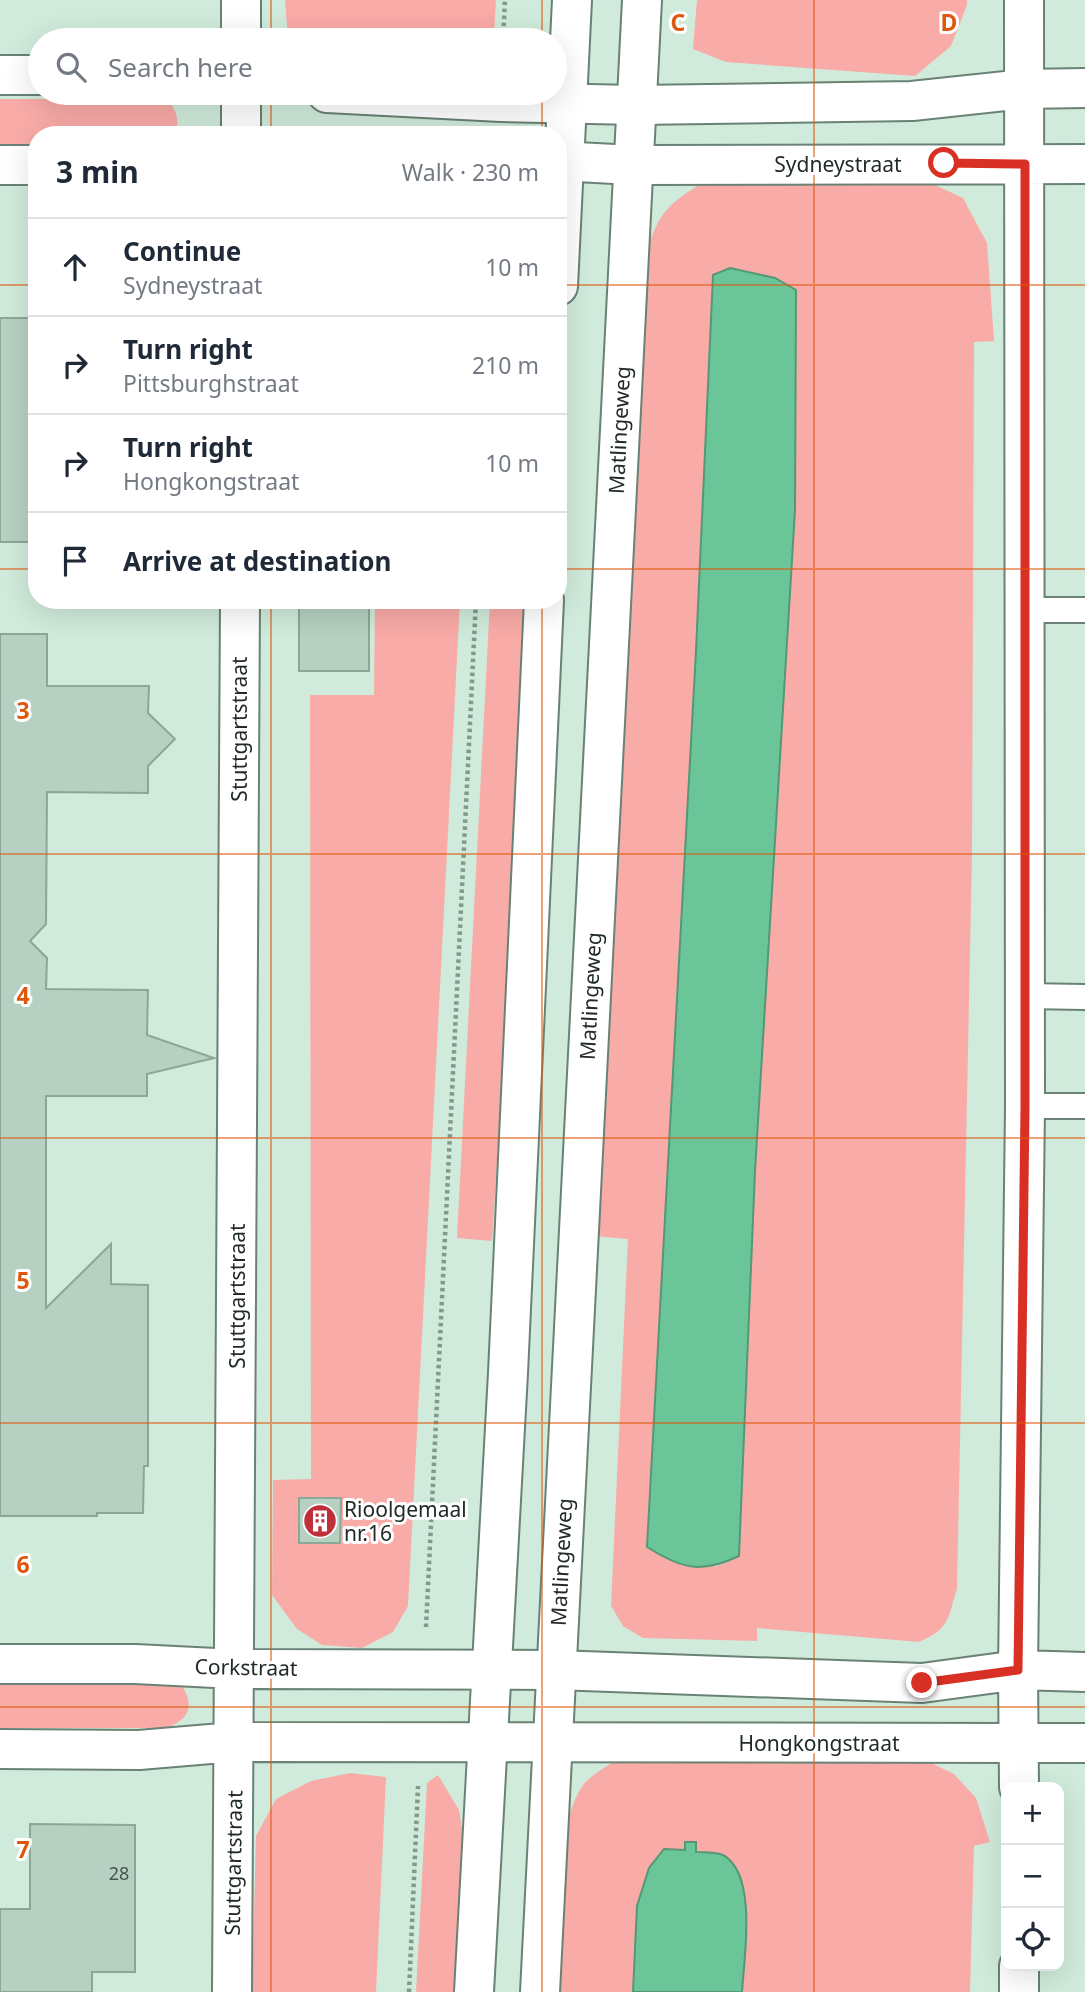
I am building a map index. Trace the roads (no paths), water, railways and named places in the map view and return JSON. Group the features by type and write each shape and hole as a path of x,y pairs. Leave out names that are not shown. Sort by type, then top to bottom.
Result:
{"street":[{"path":"241,0 241,28"},
{"path":"572,0 567,102 636,105 912,101 1023,89 1085,88"},
{"name":"Matlingeweg","path":"540,1992 642,0"},
{"path":"1019,1782 1025,1107 1024,0"},
{"path":"0,75 28,75"},
{"path":"241,105 241,126"},
{"path":"565,126 567,105"},
{"name":"Sydneystraat","path":"567,160 632,165 1085,164"},
{"path":"0,165 28,165"},
{"name":"Stuttgartstraat","path":"232,1992 236,1669 240,609"},
{"path":"474,1992 509,1359 544,609"},
{"name":"Corkstraat","path":"0,1664 135,1664 236,1669 555,1670"},
{"path":"555,1670 922,1683 1018,1670 1085,1672"},
{"path":"0,1749 139,1749 234,1742 420,1741 488,1744"},
{"name":"Hongkongstraat","path":"488,1744 1085,1744"},
{"path":"1018,1971 1018,1992"}],"lane":[{"path":"1025,610 1085,610"},
{"path":"1025,996 1085,997"},
{"path":"1025,1107 1085,1106"}],"place":[{"name":"Rioolgemaal nr.16","path":"320,1521"}]}
